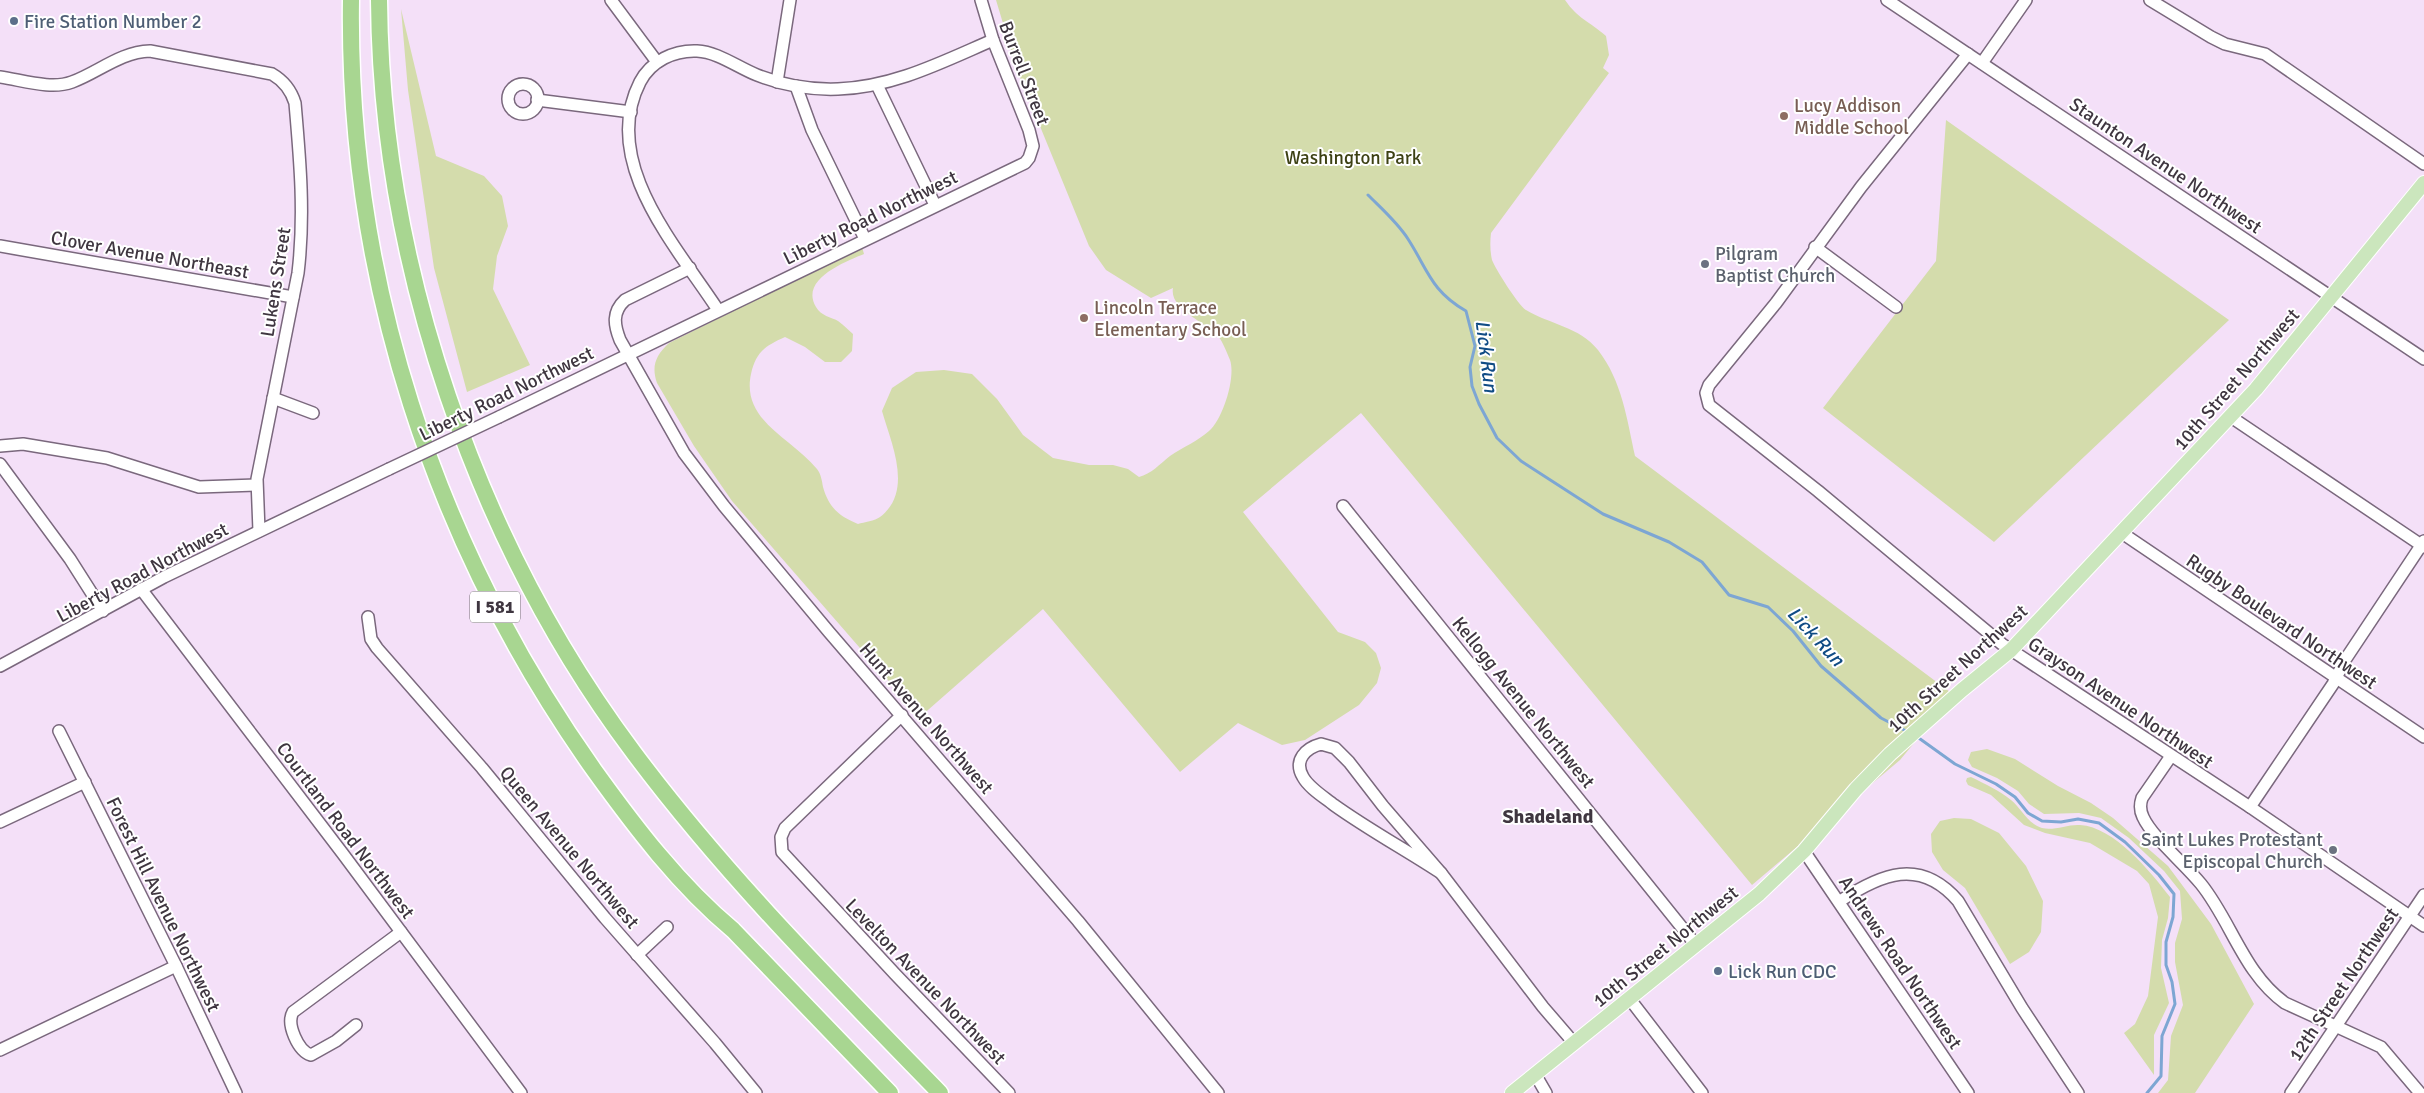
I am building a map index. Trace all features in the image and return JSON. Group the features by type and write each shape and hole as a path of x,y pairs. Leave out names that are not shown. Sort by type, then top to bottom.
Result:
{"highway":[{"name":"I 581","path":"351,0 352,67 364,190 372,258 385,315 405,389 432,467 462,539 496,610 534,677 570,734 608,790 656,852 708,909 733,930 890,1093"},
{"name":"I 581","path":"379,0 384,97 395,190 426,322 451,404 476,468 529,585 604,711 656,782 706,843 809,957 940,1093"}],"main road":[{"name":"10th Street Northwest","path":"1512,1093 1759,894 1804,851 1856,789 1890,754 1962,690 2011,650 2231,417 2280,361 2329,296 2424,183"}],"street":[{"path":"611,0 658,62"},
{"path":"777,82 790,0"},
{"name":"Burrell Street","path":"981,0 993,40 1029,130 1033,146 1029,158"},
{"name":"Staunton Avenue Northwest","path":"1888,0 2424,359"},
{"path":"1982,63 2026,0"},
{"path":"2150,0 2225,44 2265,54 2424,164"},
{"path":"718,310 650,208 637,180 630,141 631,112 639,84 648,70 658,62 678,53 706,52 777,82 796,86 838,89 877,85 919,72 993,40"},
{"name":"Lukens Street","path":"0,77 60,85 72,83 130,54 150,51 272,74 285,84 295,102 303,186 302,240 293,297 256,485 259,531"},
{"name":"Grayson Avenue Northwest","path":"1968,54 1815,247 1793,280 1707,388 1706,398 1709,405 1833,503 2011,650 2424,926"},
{"path":"877,85 935,205"},
{"path":"796,86 812,130 865,239"},
{"path":"537,100 631,112"},
{"name":"Liberty Road Northwest","path":"0,666 141,590 259,531 499,417 1029,158"},
{"name":"Clover Avenue Northeast","path":"0,246 293,297"},
{"path":"1815,247 1896,307"},
{"name":"Hunt Avenue Northwest","path":"690,268 630,297 619,306 615,320 616,330 684,453 724,506 829,632 1073,914 1218,1093"},
{"path":"273,398 313,413"},
{"path":"2231,417 2423,544 2345,660 2336,678 2250,808"},
{"path":"0,446 23,444 107,458 200,487 256,485"},
{"path":"0,464 70,559 103,611"},
{"name":"Kellogg Avenue Northwest","path":"1343,506 1696,945"},
{"name":"Rugby Boulevard Northwest","path":"2122,534 2424,737"},
{"name":"Courtland Road Northwest","path":"141,590 212,681 521,1093"},
{"name":"Queen Avenue Northwest","path":"368,617 371,639 377,648 482,768 756,1093"},
{"name":"Levelton Avenue Northwest","path":"902,715 785,828 781,837 782,852 1009,1093"},
{"name":"Forest Hill Avenue Northwest","path":"59,731 176,966 233,1092"},
{"path":"1441,874 1359,822 1308,784 1300,771 1299,764 1306,751 1321,744 1335,748 1441,874 1543,1007 1574,1042"},
{"path":"2171,756 2142,798 2140,805 2143,818 2202,885 2257,975 2273,995 2285,1002 2381,1047 2420,1093"},
{"path":"0,822 85,782"},
{"name":"Andrews Road Northwest","path":"1804,851 1840,901 1968,1093"},
{"path":"1840,901 1868,883 1897,874 1924,876 1948,889 1958,901 2022,1008 2078,1093"},
{"name":"12th Street Northwest","path":"2290,1093 2424,895"},
{"path":"637,954 666,927"},
{"path":"356,1025 311,1055 307,1054 299,1042 290,1022 290,1017 293,1012 400,932"},
{"path":"0,1050 176,966"},
{"path":"1629,998 1702,1093"},
{"path":"1535,1074 1546,1093"}],"green space":[{"name":"Washington Park","path":"996,0 1565,0 1579,16 1606,36 1609,55 1603,68 1609,73 1491,233 1491,257 1497,270 1522,307 1535,315 1582,336 1598,350 1613,374 1618,387 1635,456 1954,695 1900,760 1752,885 1361,413 1243,512 1338,632 1365,642 1376,653 1381,668 1377,683 1359,705 1305,740 1282,745 1238,723 1180,772 1043,609 920,717 732,501 694,446 657,383 655,366 658,356 669,343 862,247 864,254 837,266 819,280 814,288 812,297 816,307 821,312 838,321 853,334 852,351 841,362 825,362 805,347 785,337 772,343 759,355 753,366 750,390 754,404 761,417 817,469 828,501 840,514 851,521 858,524 880,517 890,506 896,494 897,466 882,411 892,388 916,372 944,370 972,374 997,399 1023,435 1053,458 1089,465 1113,465 1128,469 1139,477 1151,471 1170,456 1209,431 1219,417 1230,387 1230,360 1223,344 1218,336 1182,309 1173,296 1173,288 1151,298 1106,270 1089,246 1017,70"},
{"path":"401,9 436,156 484,176 502,196 508,226 497,256 493,289 530,365 467,392 434,268 408,90"},
{"path":"1946,120 2229,320 1994,542 1823,408 1936,261"},
{"path":"1987,749 2015,759 2058,786 2091,803 2113,818 2168,866 2211,924 2254,1004 2195,1093 2158,1093 2168,1080 2171,1036 2183,1005 2175,962 2175,943 2182,919 2180,891 2164,871 2129,838 2101,818 2079,813 2044,814 2029,804 2018,791 1997,778 1972,767 1968,760 1971,752"},
{"path":"1971,777 2006,796 2037,826 2051,829 2080,825 2106,833 2142,863 2170,897 2168,918 2162,940 2161,968 2169,1003 2154,1035 2154,1075 2124,1033 2135,1024 2148,996 2158,917 2149,884 2137,871 2090,843 2045,833 2024,825 1991,795 1968,785 1967,778"},
{"path":"1954,818 1971,819 1999,833 2026,866 2043,901 2041,932 2029,952 2010,964 1965,888 1943,870 1932,852 1931,834 1940,821"}],"waterway":[{"name":"Lick Run","path":"1368,195 1390,216 1404,233 1438,288 1445,296 1466,311 1475,346 1470,367 1472,386 1497,438 1521,461 1603,514 1669,542 1702,562 1729,595 1768,607 1793,631 1821,666 1881,718 1908,732"},
{"name":"Lick Run","path":"1916,736 1955,764 1996,784 2015,797 2028,813 2042,821 2061,822 2078,819 2099,823 2125,842 2159,875 2174,894 2173,917 2166,942 2166,965 2172,982 2175,1004 2162,1036 2161,1076 2147,1093"}],"place":[{"name":"Fire Station Number 2","path":"14,21"},
{"name":"Lucy Addison Middle School","path":"1784,116"},
{"name":"Pilgram Baptist Church","path":"1705,264"},
{"name":"Lincoln Terrace Elementary School","path":"1084,318"},
{"name":"Saint Lukes Protestant Episcopal Church","path":"2333,850"},
{"name":"Lick Run CDC","path":"1718,971"}],"district":[{"name":"Shadeland","path":"1548,816"}]}
